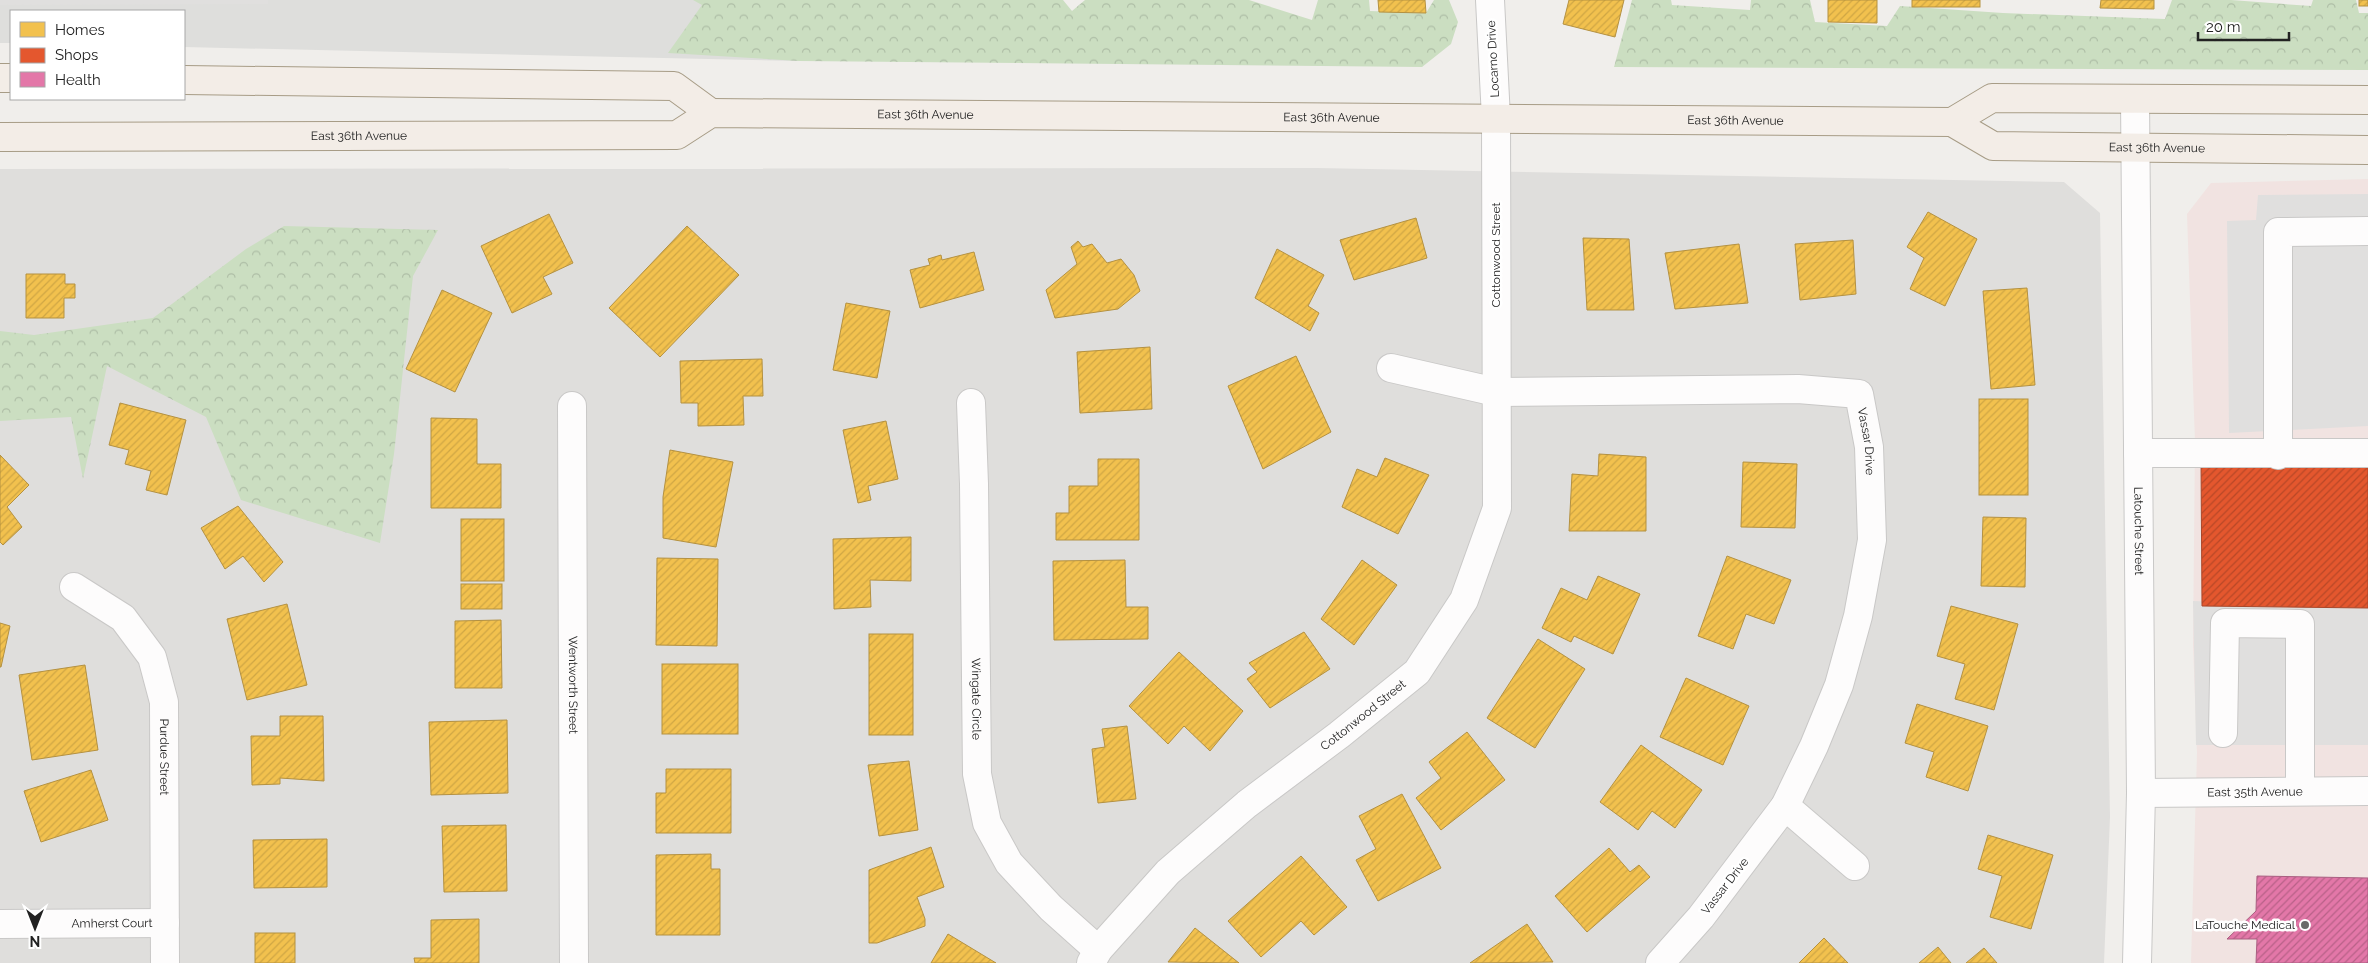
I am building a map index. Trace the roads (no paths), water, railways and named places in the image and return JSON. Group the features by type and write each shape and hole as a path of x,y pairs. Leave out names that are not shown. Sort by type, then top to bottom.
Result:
{"main road":[{"path":"185,80 674,86 710,112"},
{"path":"1952,122 1992,98 2368,100"},
{"name":"East 36th Avenue","path":"0,137 677,135 710,112 1952,122 1993,146 2368,150"}],"street":[{"name":"Locarno Drive","path":"1490,0 1496,118"},
{"name":"Latouche Street","path":"2135,99 2141,792 2137,963"},
{"name":"Cottonwood Street","path":"1094,957 1168,872 1247,804 1339,735 1417,672 1464,600 1497,508 1496,118"},
{"path":"2278,454 2278,232 2368,231"},
{"path":"1390,368 1496,392"},
{"name":"Vassar Drive","path":"1496,392 1798,389 1859,394 1869,447 1872,540 1858,616 1839,685 1814,746 1785,806 1701,917 1660,963"},
{"name":"Wingate Circle","path":"971,403 974,484 977,774 986,822 1009,863 1094,957"},
{"name":"Wentworth Street","path":"572,406 574,963"},
{"path":"2138,453 2368,453"},
{"name":"Purdue Street","path":"74,587 123,618 152,657 164,702 165,963"},
{"path":"2223,733 2225,623 2300,624 2300,791"},
{"name":"East 35th Avenue","path":"2141,792 2368,791"},
{"path":"1785,806 1855,866"},
{"name":"Amherst Court","path":"0,924 165,923"}],"place":[{"name":"LaTouche Medical","path":"2305,925"}]}
